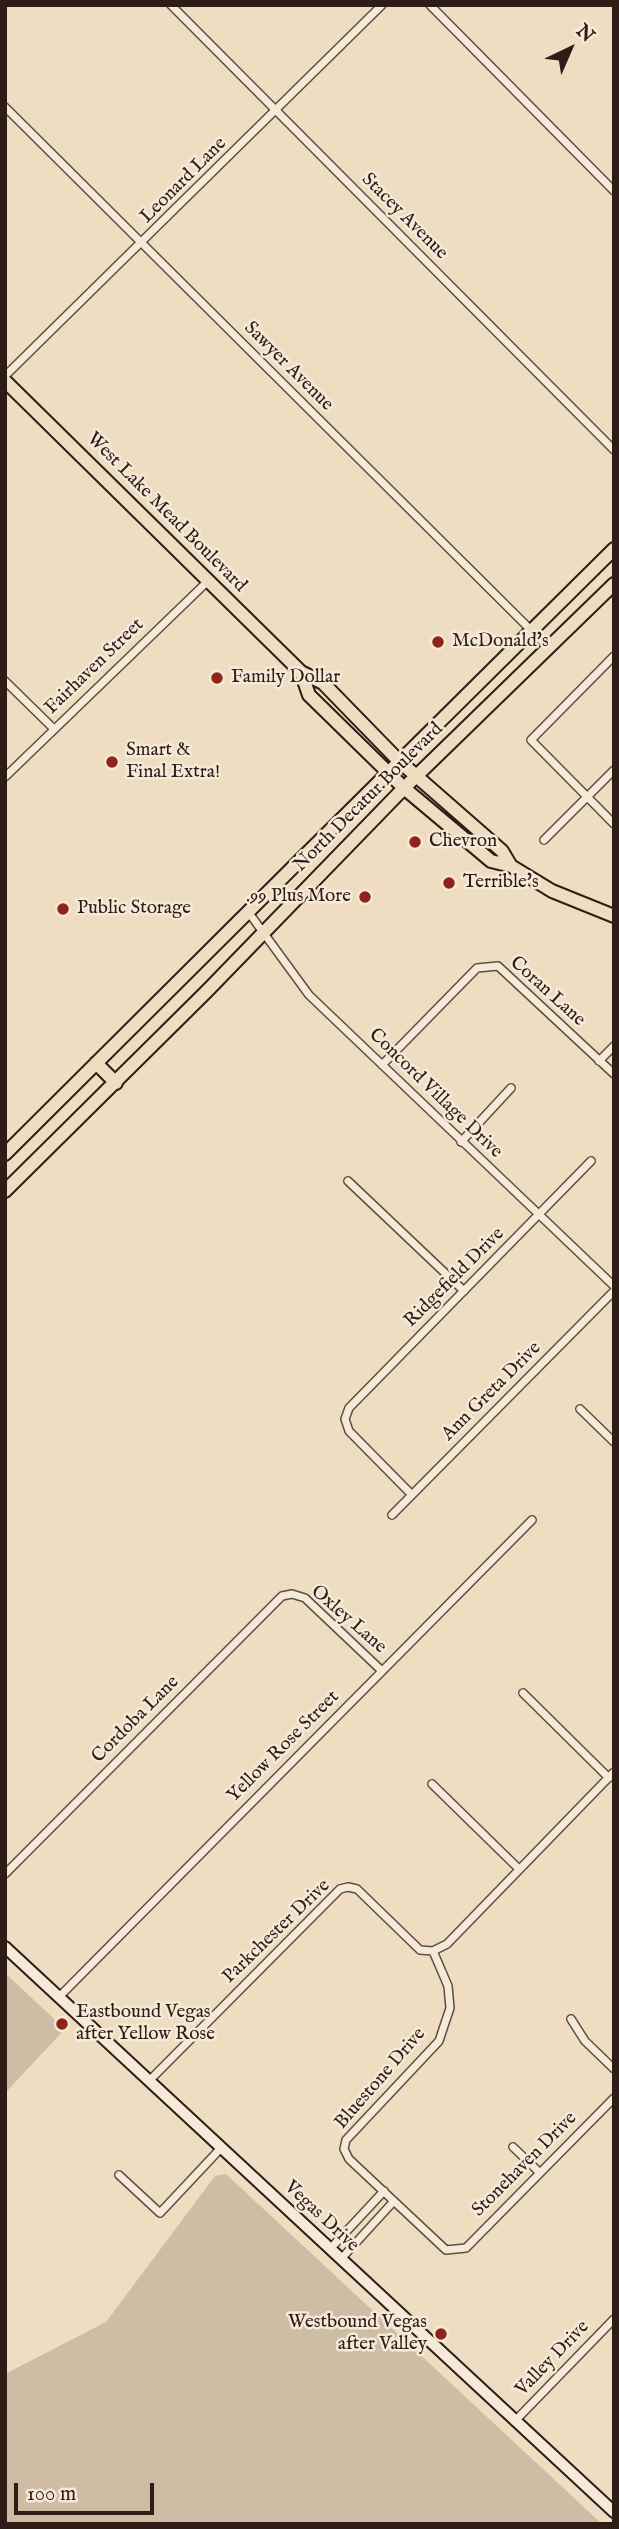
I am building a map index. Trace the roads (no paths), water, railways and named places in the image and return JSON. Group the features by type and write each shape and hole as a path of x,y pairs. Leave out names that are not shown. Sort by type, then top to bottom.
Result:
{"main road":[{"name":"West Lake Mead Boulevard","path":"5,378 301,672 323,683 398,760 502,851 511,866"},
{"name":"North Decatur Boulevard","path":"5,1154 249,913 398,760 614,549"},
{"name":"North Decatur Boulevard","path":"5,1191 116,1083 416,776 614,584"},
{"name":"West Lake Mead Boulevard","path":"301,672 309,695 386,772 491,861 511,866 552,891 614,916"},
{"path":"96,1063 116,1083"},
{"name":"Vegas Drive","path":"5,1947 614,2512"}],"street":[{"name":"Stacey Avenue","path":"171,5 614,450"},
{"name":"Leonard Lane","path":"5,378 383,5"},
{"path":"430,5 614,191"},
{"name":"Sawyer Avenue","path":"5,107 549,648"},
{"name":"Fairhaven Street","path":"5,777 208,581"},
{"path":"614,656 531,740 614,824"},
{"path":"5,681 54,729"},
{"path":"544,840 614,770"},
{"name":"Concord Village Drive","path":"249,913 309,995 614,1288"},
{"name":"Coran Lane","path":"382,1065 477,968 487,965 498,966 614,1074"},
{"path":"599,1061 614,1046"},
{"path":"461,1142 511,1088"},
{"name":"Ridgefield Drive","path":"412,1495 349,1431 345,1419 349,1408 591,1161"},
{"path":"348,1181 464,1291"},
{"name":"Ann Greta Drive","path":"392,1515 614,1288"},
{"path":"580,1409 614,1443"},
{"name":"Yellow Rose Street","path":"59,1997 532,1520"},
{"name":"Oxley Lane","path":"292,1594 304,1598 382,1671"},
{"name":"Cordoba Lane","path":"5,1874 282,1596 292,1594"},
{"path":"433,1951 447,1944 611,1775 523,1693"},
{"path":"432,1784 519,1868"},
{"name":"Parkchester Drive","path":"149,2081 340,1889 348,1886 357,1889 419,1950 433,1951"},
{"name":"Bluestone Drive","path":"384,2191 349,2159 344,2149 346,2140 439,2042 450,2008 448,1986 433,1951"},
{"path":"572,2019 585,2041 614,2069"},
{"name":"Stonehaven Drive","path":"394,2201 446,2250 466,2248 614,2098"},
{"path":"513,2147 540,2173"},
{"path":"119,2175 160,2213 221,2148"},
{"path":"330,2249 384,2191 394,2201 341,2259"},
{"name":"Valley Drive","path":"515,2421 614,2319"}],"place":[{"name":"McDonald's","path":"438,642"},
{"name":"Family Dollar","path":"217,678"},
{"name":"Smart & Final Extra!","path":"112,762"},
{"name":"Chevron","path":"415,842"},
{"name":"Terrible's","path":"449,883"},
{"name":".99 Plus More","path":"365,897"},
{"name":"Public Storage","path":"63,909"},
{"name":"Eastbound Vegas after Yellow Rose","path":"62,2024"},
{"name":"Westbound Vegas after Valley","path":"441,2334"}]}
